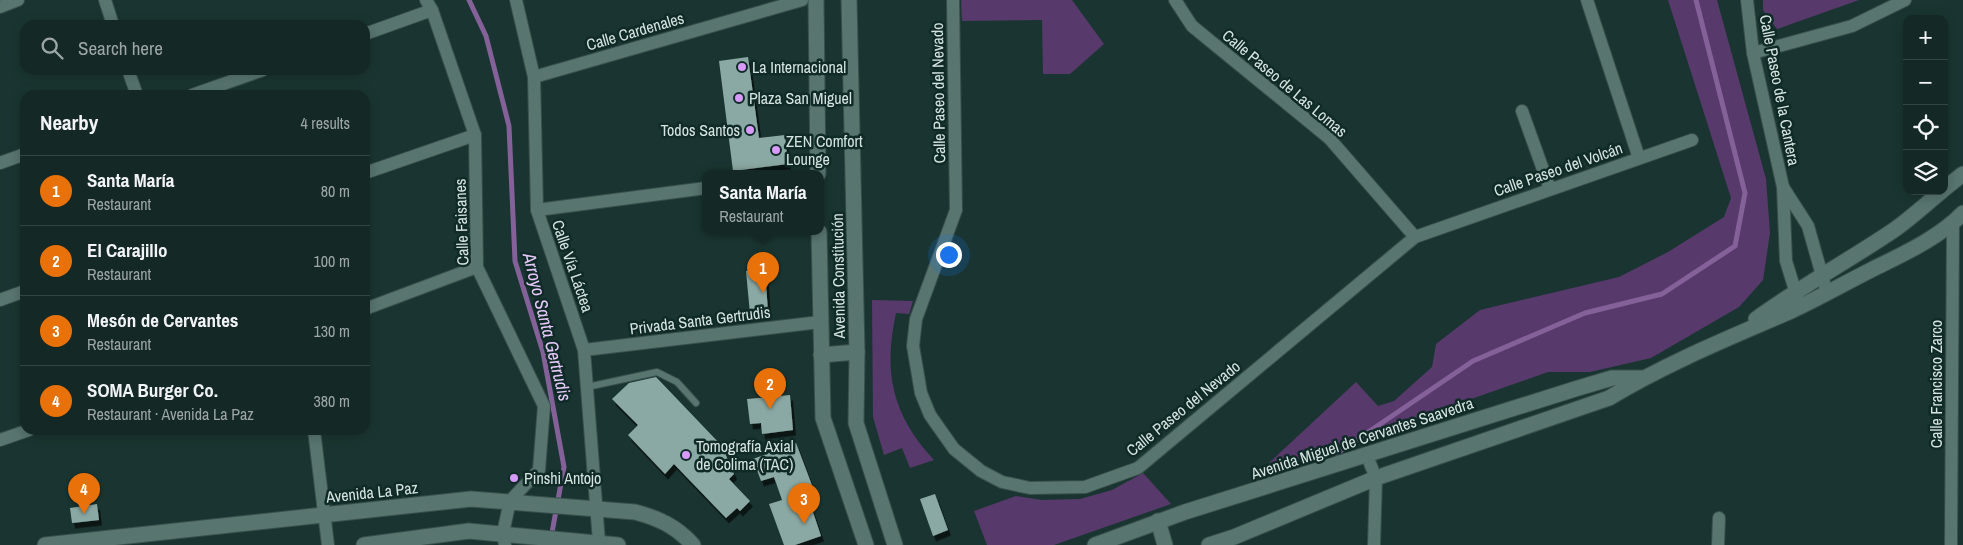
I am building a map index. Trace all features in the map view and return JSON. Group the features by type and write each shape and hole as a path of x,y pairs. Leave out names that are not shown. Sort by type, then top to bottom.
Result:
{"street":[{"path":"0,6 18,0"},
{"path":"105,0 111,20"},
{"name":"Calle Vía Láctea","path":"516,0 534,78 537,210 584,350 598,508 599,542"},
{"name":"Calle Cardenales","path":"534,78 802,0"},
{"path":"816,0 816,170"},
{"name":"Avenida Constitución","path":"848,0 857,352 856,423 895,545"},
{"name":"Calle Paseo del Nevado","path":"953,0 956,210 916,319 913,346 921,392 930,415 954,448 982,472 995,479 1030,488 1085,487 1138,468 1415,237"},
{"name":"Calle Paseo de Las Lomas","path":"1175,0 1192,26 1329,138 1415,237"},
{"name":"Calle Paseo del Volcán","path":"1415,237 1639,158 1587,0"},
{"name":"Calle Paseo de la Cantera","path":"1747,0 1753,53 1783,187"},
{"path":"1753,53 1852,26 1904,0"},
{"path":"370,32 429,5"},
{"name":"Calle Faisanes","path":"429,5 475,135 477,267 544,406 539,470 510,501"},
{"path":"130,75 135,90"},
{"path":"206,90 249,75"},
{"path":"1522,111 1550,188"},
{"path":"370,171 475,135"},
{"path":"1639,158 1692,140"},
{"path":"0,163 20,156"},
{"name":"Avenida Miguel de Cervantes Saavedra","path":"1948,186 1963,174"},
{"path":"1783,187 1808,226 1827,293"},
{"path":"1783,187 1786,261 1800,306"},
{"path":"537,210 702,189"},
{"name":"Avenida Miguel de Cervantes Saavedra","path":"1735,334 1794,291 1822,277 1896,228 1937,195"},
{"name":"Avenida Miguel de Cervantes Saavedra","path":"1209,545 1229,541 1376,478 1609,398 1642,378 1827,293 1898,256 1958,218"},
{"name":"Calle Francisco Zarco","path":"1951,545 1957,509 1958,218"},
{"name":"Avenida Constitución","path":"819,235 823,418 866,545"},
{"path":"370,307 477,267"},
{"path":"0,300 20,293"},
{"name":"Privada Santa Gertrudis","path":"584,350 820,322"},
{"path":"821,355 857,352"},
{"name":"Avenida Miguel de Cervantes Saavedra","path":"1095,545 1158,521 1612,378 1642,378"},
{"path":"0,440 20,433"},
{"path":"315,435 328,545"},
{"path":"1367,456 1376,478 1374,545"},
{"name":"Avenida La Paz","path":"45,545 471,499 634,512 655,517 674,527 693,545"},
{"path":"504,539 510,501"},
{"path":"1718,545 1719,518"},
{"path":"1158,521 1165,545"},
{"path":"364,545 470,531 504,539 534,537 618,545"}],"lane":[{"path":"587,387 657,372 677,382 696,403"}],"shaded area":[{"path":"961,0 1072,0 1104,44 1070,74 1043,74 1042,20 962,21"},
{"path":"1668,0 1717,0 1766,179 1770,233 1763,280 1739,307 1651,358 1590,372 1548,372 1257,474 1356,382 1378,406 1394,401 1432,367 1436,344 1480,310 1619,277 1668,252 1724,217 1731,198"},
{"path":"1763,0 1859,0 1777,29 1763,10"},
{"path":"872,300 913,301 909,314 896,313 892,334 891,374 894,392 900,409 920,443 934,460 910,468 902,448 884,455 873,417"},
{"path":"1143,473 1171,504 1054,545 987,545 974,511 1016,496 1042,500 1080,499 1112,490"}],"building":[{"name":"Plaza San Miguel","path":"748,57 759,138 785,135 788,164 733,170 719,61"},
{"path":"765,269 768,312 750,314 746,271"},
{"name":"Tomografía Axial de Colima (TAC)","path":"656,377 722,446 734,474 729,479 750,501 740,511 737,508 726,518 674,464 665,474 628,435 638,425 612,399 629,383"},
{"path":"790,395 793,430 762,434 761,423 750,424 747,399"},
{"path":"796,443 813,488 806,491 821,536 795,545 784,545 769,504 782,500 774,477 761,481 753,459"},
{"path":"935,494 948,530 933,536 920,499"},
{"path":"97,504 99,520 72,523 70,508"}],"waterway":[{"name":"Arroyo Santa Gertrudis","path":"469,0 486,36 509,126 515,261 543,352 564,467 551,538"},
{"path":"1336,454 1473,361 1585,313 1662,294 1735,246 1745,193 1696,0"}],"place":[{"name":"La Internacional","path":"742,67"},
{"name":"Plaza San Miguel","path":"739,98"},
{"name":"Todos Santos","path":"750,130"},
{"name":"ZEN Comfort Lounge","path":"776,150"},
{"name":"Santa María","path":"763,293"},
{"name":"El Carajillo","path":"770,409"},
{"name":"Tomografía Axial de Colima (TAC)","path":"686,455"},
{"name":"Pinshi Antojo","path":"514,478"},
{"name":"SOMA Burger Co.","path":"84,514"},
{"name":"Mesón de Cervantes","path":"804,524"}]}
